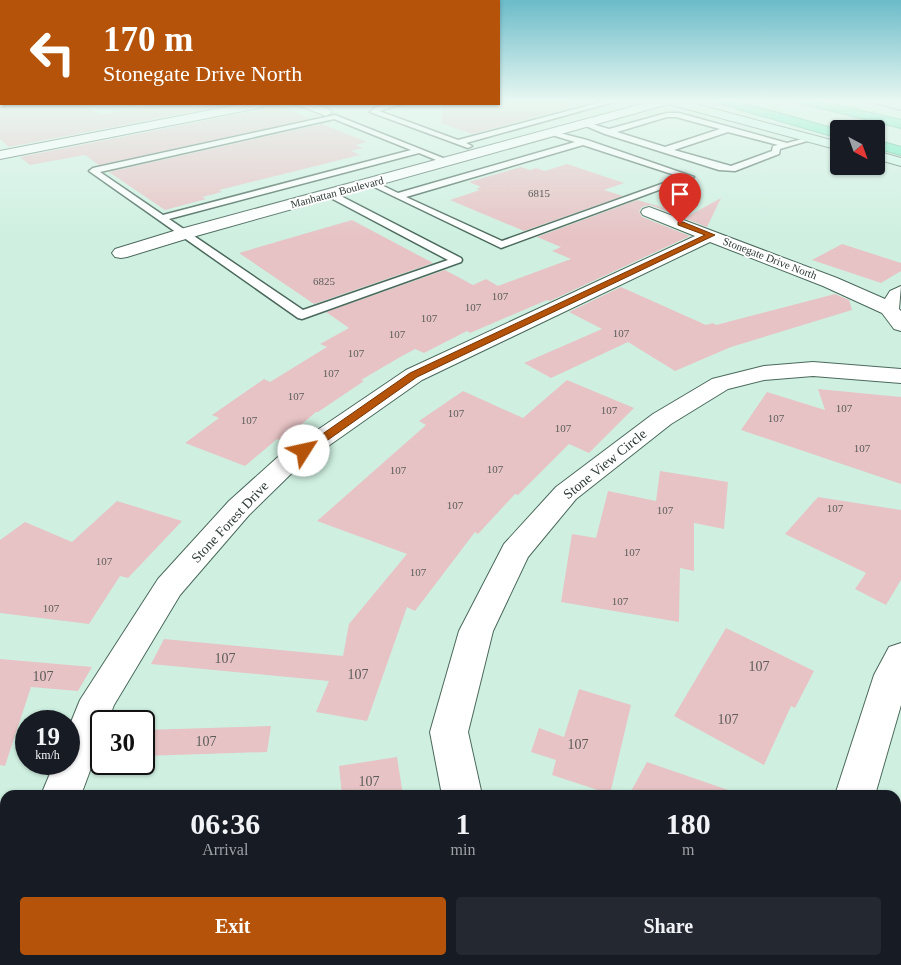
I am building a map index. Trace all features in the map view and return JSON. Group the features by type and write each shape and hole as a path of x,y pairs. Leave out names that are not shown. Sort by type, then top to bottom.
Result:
{"highway":[{"path":"885,147 901,151"}],"main road":[{"path":"885,158 901,162"}],"street":[{"path":"0,155 51,145"},
{"name":"Manhattan Boulevard","path":"121,252 511,145"},
{"name":"Stonegate Drive North","path":"649,212 830,282 889,309"},
{"name":"Stone Forest Drive","path":"63,790 98,700 169,587 239,508 288,462 414,375 711,235"},
{"path":"901,292 897,295 889,309 901,326"},
{"name":"Stone View Circle","path":"461,790 449,732 476,632 515,552 566,493 662,418 720,384 764,373 812,369 901,376"},
{"path":"858,790 898,670"}],"lane":[{"path":"209,145 93,171 302,315 457,260 330,194"},
{"path":"407,145 449,162"},
{"path":"467,145 485,152"},
{"path":"398,196 574,145"},
{"path":"370,183 501,245 690,177 593,145"},
{"path":"649,145 722,168 732,168 776,152 776,148 786,145"},
{"path":"665,150 680,145"},
{"path":"161,218 420,150"}],"building":[{"path":"81,145 191,145 99,165 85,155 30,165 20,157"},
{"path":"229,145 355,145 363,148 351,151 360,155 219,190 222,192 202,197 206,199 165,210 109,172"},
{"path":"567,164 624,183 604,190 623,196 524,231 450,200 480,190 476,189 481,187 469,182 521,167 545,171"},
{"path":"721,198 707,227 650,205 642,207 639,211 642,217 690,236 550,301 547,300 470,333 467,331 424,353 415,349 361,380 364,381 316,412 282,441 277,439 245,466 185,443 219,418 212,415 264,379 270,382 327,347 320,344 349,328 326,312 445,270 473,285 486,279 498,286 571,259 552,251 561,247 537,237 637,200 690,215"},
{"path":"352,220 433,263 314,304 239,253"},
{"path":"842,244 901,263 901,271 881,283 812,260"},
{"path":"621,287 706,325 713,323 716,325 835,294 849,300 852,310 731,347 675,371 628,342 551,378 524,363 602,329 569,312"},
{"path":"567,380 634,408 589,453 569,444 518,495 515,494 478,534 475,532 415,611 407,607 367,721 316,712 329,681 151,664 164,639 343,656 349,624 407,554 317,521 426,425 419,421 463,391 523,418"},
{"path":"818,389 901,397 901,484 741,430 767,392 825,410"},
{"path":"660,471 728,482 724,529 694,523 694,571 680,568 679,622 561,602 572,534 596,538 608,491 656,501"},
{"path":"818,497 901,510 901,580 886,605 855,589 866,573 785,534"},
{"path":"117,501 182,521 128,578 120,576 89,624 0,613 0,540 25,522 72,542"},
{"path":"726,628 814,671 795,708 791,706 764,765 674,716"},
{"path":"0,659 92,667 78,691 31,687 23,710 15,710 15,736 5,766 0,765"},
{"path":"579,689 631,705 611,790 598,790 552,775 556,760 531,752 539,728 564,737"},
{"path":"271,726 267,752 155,756 155,730"},
{"path":"397,757 402,790 341,790 339,766"},
{"path":"647,762 728,790 632,790"}],"route":[{"path":"304,451 414,375 711,235 680,224"}]}
